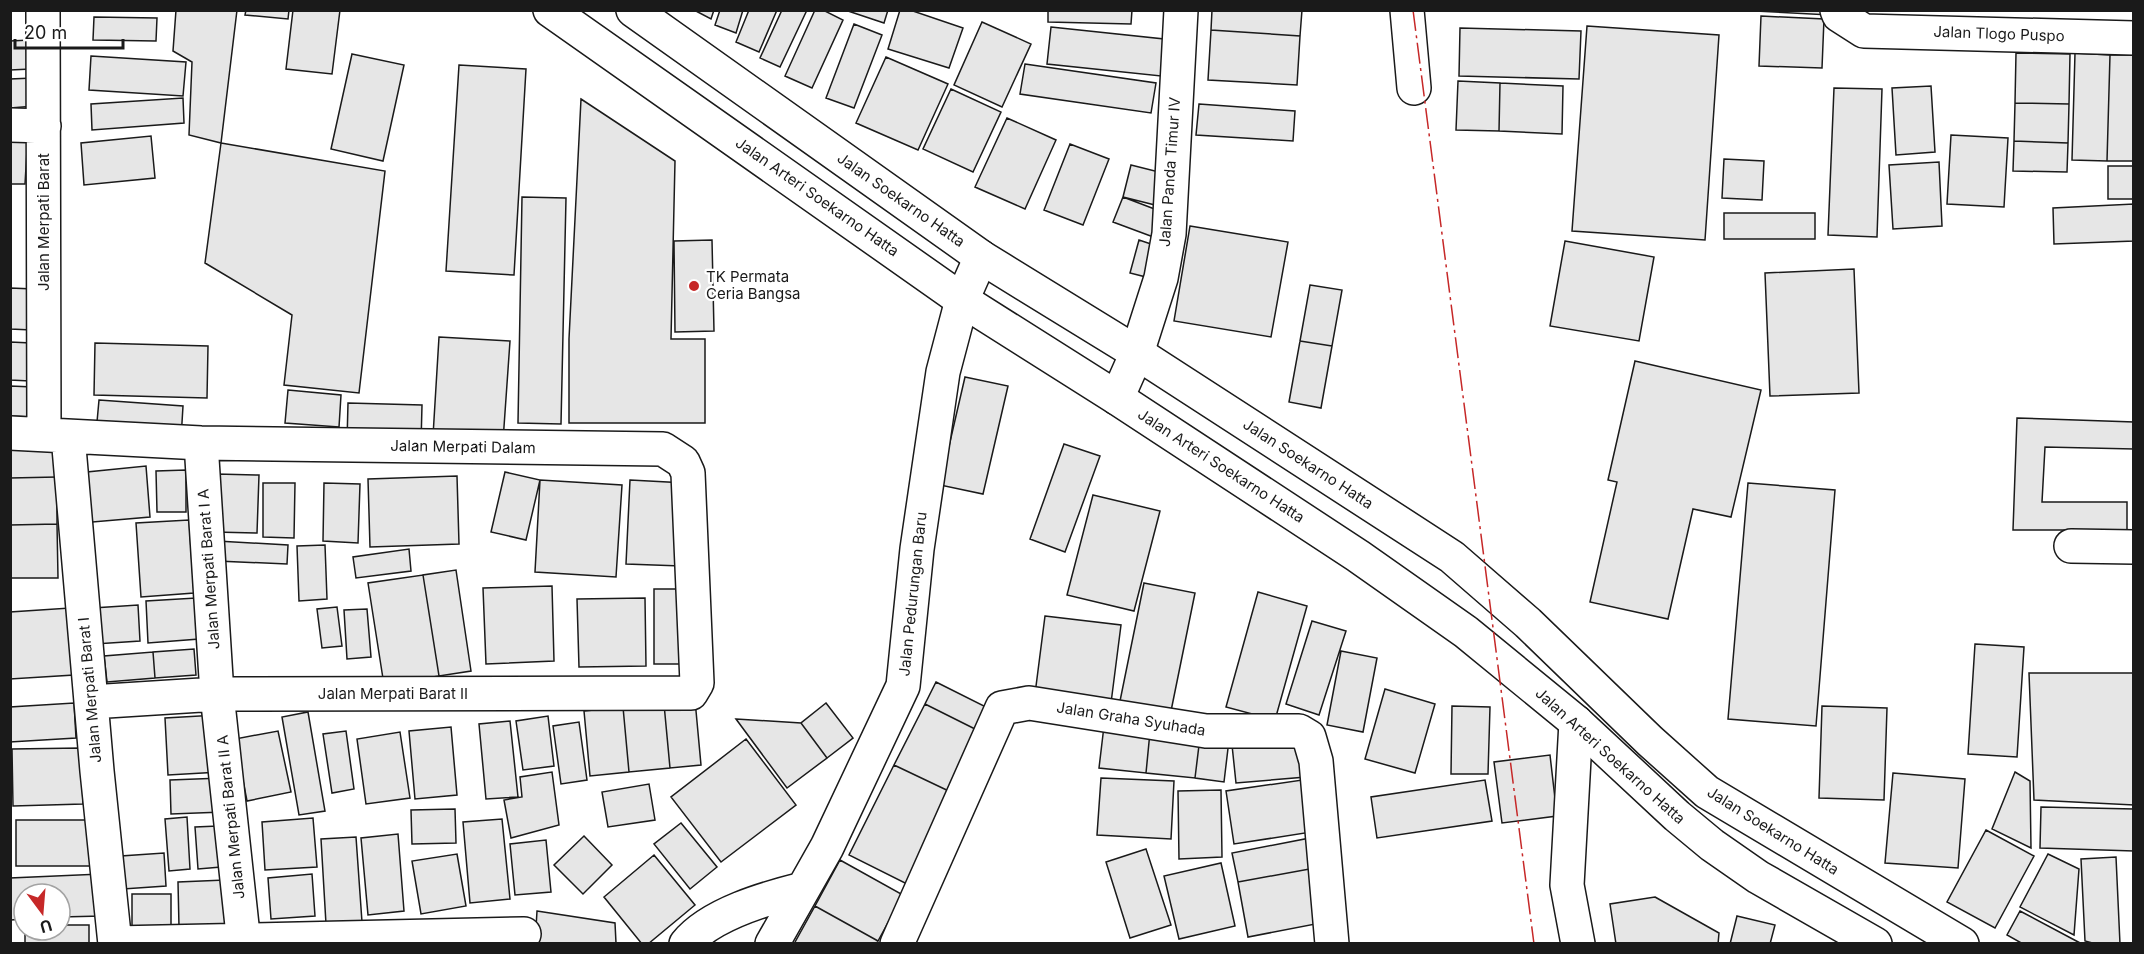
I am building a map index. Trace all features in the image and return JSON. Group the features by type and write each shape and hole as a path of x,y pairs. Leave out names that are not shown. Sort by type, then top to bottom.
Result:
{"street":[{"name":"Jalan Merpati Barat","path":"43,10 44,126 56,435"},
{"name":"Jalan Arteri Soekarno Hatta","path":"550,10 962,300 1117,398 1367,562 1466,632 1576,722 1677,816 1712,845 1758,877 1875,944"},
{"name":"Jalan Panda Timur IV","path":"1117,398 1137,353 1161,278 1169,234 1181,10"},
{"path":"1407,10 1414,88"},
{"name":"Jalan Tlogo Puspo","path":"1837,10 1839,15 1864,31 2133,38"},
{"name":"Jalan Soekarno Hatta","path":"636,11 981,257 1137,353 1452,557 1528,623 1650,741 1707,792 1962,944"},
{"path":"10,125 44,126"},
{"name":"Jalan Pedurungan Baru","path":"772,944 827,847 903,686 917,549 943,372 962,300 981,257"},
{"name":"Jalan Merpati Dalam","path":"10,433 201,443 663,450 682,462 688,473 697,683 694,690"},
{"name":"Jalan Merpati Barat I","path":"56,435 91,702 115,943"},
{"name":"Jalan Merpati Barat I A","path":"201,443 218,694"},
{"path":"2071,546 2133,547"},
{"name":"Jalan Merpati Barat II","path":"91,702 218,694 691,693 694,690"},
{"name":"Jalan Merpati Barat II A","path":"218,694 244,941"},
{"name":"Jalan Graha Syuhada","path":"897,944 1002,708 1029,703 1206,731 1299,731 1309,737 1316,761 1332,944"},
{"path":"1576,722 1567,885 1578,944"},
{"path":"686,944 691,938 725,915 763,900 803,889"},
{"path":"115,943 524,934"}],"building":[{"path":"176,10 237,10 221,143 189,135 192,62 173,51"},
{"path":"246,10 289,10 288,19 245,15"},
{"path":"293,10 340,10 332,74 286,69"},
{"path":"694,10 714,10 711,19"},
{"path":"720,10 743,10 736,33 715,25"},
{"path":"749,10 777,10 759,52 736,42"},
{"path":"782,10 807,10 780,67 760,58"},
{"path":"815,10 823,10 843,20 812,88 785,76"},
{"path":"845,10 888,10 884,23"},
{"path":"900,10 910,10 963,28 949,68 888,49"},
{"path":"1048,10 1132,10 1131,24 1048,22"},
{"path":"1212,10 1302,10 1300,36 1211,30"},
{"path":"1735,10 1830,10 1830,15"},
{"path":"1761,16 1824,19 1822,68 1759,66"},
{"path":"94,17 157,18 156,41 93,40"},
{"path":"982,22 1031,44 1002,107 954,85"},
{"path":"854,24 882,35 854,108 826,98"},
{"path":"1587,26 1719,35 1705,240 1572,231"},
{"path":"1051,27 1164,39 1161,76 1047,64"},
{"path":"1460,28 1581,31 1579,79 1459,76"},
{"path":"1211,30 1300,36 1297,85 1208,80"},
{"path":"30,40 31,69 10,70 10,41"},
{"path":"2016,53 2070,54 2069,104 2015,103"},
{"path":"2075,53 2110,55 2107,161 2072,160"},
{"path":"352,54 404,65 383,161 331,149"},
{"path":"2110,55 2134,55 2134,161 2107,161"},
{"path":"91,56 186,62 183,96 89,90"},
{"path":"886,57 948,84 918,150 856,123"},
{"path":"1025,64 1156,83 1151,113 1020,94"},
{"path":"459,65 526,69 514,275 446,271"},
{"path":"33,78 35,106 10,108 10,79"},
{"path":"1458,81 1500,83 1499,131 1456,130"},
{"path":"1500,83 1563,86 1562,134 1499,131"},
{"path":"1931,86 1935,152 1896,155 1892,88"},
{"path":"1834,88 1882,89 1877,237 1828,235"},
{"path":"951,89 1001,112 973,172 923,149"},
{"path":"183,98 184,123 92,130 91,104"},
{"path":"581,99 675,161 671,339 705,339 705,423 569,423 569,339"},
{"path":"2015,103 2069,104 2068,143 2014,141"},
{"path":"1199,104 1295,111 1293,141 1196,135"},
{"path":"1007,118 1056,140 1025,209 975,187"},
{"path":"10,132 28,133 25,184 10,184"},
{"path":"1951,135 2008,138 2004,207 1947,204"},
{"path":"151,136 155,178 84,185 81,143"},
{"path":"2014,141 2068,143 2067,172 2013,171"},
{"path":"221,143 385,171 359,393 284,385 292,315 205,263"},
{"path":"1070,144 1109,159 1083,225 1044,210"},
{"path":"1724,159 1764,161 1762,200 1722,198"},
{"path":"1939,162 1942,226 1893,229 1889,165"},
{"path":"1131,165 1163,173 1155,205 1123,197"},
{"path":"2108,166 2134,166 2134,199 2108,199"},
{"path":"522,197 566,198 561,424 518,423"},
{"path":"1123,197 1165,213 1156,238 1113,222"},
{"path":"2134,204 2134,241 2054,244 2053,208"},
{"path":"1724,213 1815,213 1815,239 1724,239"},
{"path":"1190,226 1288,242 1271,337 1174,321"},
{"name":"TK Permata Ceria Bangsa","path":"712,240 714,331 675,332 674,241"},
{"path":"1139,240 1154,245 1146,277 1130,273"},
{"path":"1565,241 1654,257 1639,341 1550,326"},
{"path":"1854,269 1859,393 1770,396 1765,273"},
{"path":"1310,285 1342,290 1332,346 1300,341"},
{"path":"10,288 34,289 32,330 10,329"},
{"path":"439,337 510,341 503,441 433,436"},
{"path":"1300,341 1332,346 1321,408 1289,402"},
{"path":"10,342 31,343 30,381 10,380"},
{"path":"95,343 208,346 207,398 94,395"},
{"path":"1635,361 1761,390 1731,517 1693,509 1668,619 1590,602 1617,482 1608,480"},
{"path":"965,377 1008,386 983,494 940,485"},
{"path":"10,386 33,387 33,417 10,416"},
{"path":"288,390 341,395 339,427 285,423"},
{"path":"99,400 183,406 181,439 96,433"},
{"path":"348,403 422,405 421,444 347,442"},
{"path":"2017,418 2134,422 2134,449 2045,447 2042,502 2127,502 2127,530 2013,530"},
{"path":"56,444 57,477 10,478 10,445"},
{"path":"1064,444 1100,456 1065,552 1030,539"},
{"path":"146,466 150,517 81,523 77,473"},
{"path":"186,470 186,512 157,512 156,471"},
{"path":"505,472 540,480 526,540 491,532"},
{"path":"216,474 259,475 257,533 214,532"},
{"path":"457,476 459,544 370,547 368,479"},
{"path":"57,477 57,524 10,525 10,478"},
{"path":"540,480 622,485 616,577 535,572"},
{"path":"630,480 686,483 681,566 626,564"},
{"path":"263,483 295,483 294,538 263,537"},
{"path":"324,483 360,484 358,543 323,541"},
{"path":"1748,483 1835,490 1816,726 1728,719"},
{"path":"1093,495 1160,511 1134,611 1067,595"},
{"path":"189,520 194,593 141,597 136,523"},
{"path":"57,524 58,578 10,578 10,525"},
{"path":"217,541 288,545 287,564 217,561"},
{"path":"325,545 327,599 299,601 297,546"},
{"path":"409,549 411,571 356,578 353,557"},
{"path":"456,570 471,671 439,676 423,575"},
{"path":"423,575 439,676 384,685 368,583"},
{"path":"1144,583 1195,593 1171,711 1120,701"},
{"path":"552,586 554,661 486,664 483,588"},
{"path":"654,589 683,589 683,664 654,664"},
{"path":"1258,592 1307,606 1275,720 1226,707"},
{"path":"196,598 199,639 148,643 146,601"},
{"path":"645,598 646,666 579,667 577,599"},
{"path":"138,605 140,641 95,644 93,608"},
{"path":"337,607 342,646 322,648 317,609"},
{"path":"70,608 74,675 10,679 10,612"},
{"path":"367,609 371,657 347,659 344,610"},
{"path":"1045,616 1121,625 1111,703 1035,694"},
{"path":"1312,621 1346,631 1319,715 1286,704"},
{"path":"1975,644 2024,647 2017,757 1968,754"},
{"path":"194,649 196,675 155,678 153,652"},
{"path":"1341,651 1377,658 1363,732 1327,725"},
{"path":"153,652 155,678 107,682 104,656"},
{"path":"2029,673 2134,673 2134,805 2034,800"},
{"path":"936,682 996,712 985,734 925,704"},
{"path":"1385,689 1435,704 1415,773 1365,759"},
{"path":"695,700 701,765 670,768 664,704"},
{"path":"74,703 76,738 10,742 10,707"},
{"path":"826,703 853,738 827,758 801,723"},
{"path":"664,704 670,768 629,772 623,707"},
{"path":"925,704 985,734 955,794 894,765"},
{"path":"1452,706 1490,707 1488,774 1451,774"},
{"path":"1822,706 1887,708 1884,800 1819,798"},
{"path":"623,707 629,772 590,776 584,711"},
{"path":"308,712 325,811 299,815 282,717"},
{"path":"217,715 220,772 168,775 165,718"},
{"path":"548,716 554,766 523,770 516,721"},
{"path":"736,719 801,723 827,758 787,788"},
{"path":"510,721 518,797 486,799 479,724"},
{"path":"579,722 587,780 561,784 553,726"},
{"path":"1104,726 1150,732 1146,773 1099,768"},
{"path":"451,727 457,795 415,799 409,731"},
{"path":"278,731 291,792 247,801 235,739"},
{"path":"346,731 354,789 332,793 323,734"},
{"path":"400,732 410,798 366,804 357,739"},
{"path":"1150,732 1200,737 1195,778 1146,773"},
{"path":"1200,737 1229,740 1224,782 1195,778"},
{"path":"746,739 796,805 721,862 671,797"},
{"path":"1303,739 1306,777 1236,783 1232,745"},
{"path":"81,748 83,804 13,806 12,749"},
{"path":"1550,755 1557,816 1502,823 1494,762"},
{"path":"894,765 955,794 909,885 849,855"},
{"path":"552,772 559,825 511,838 504,800 522,797 520,777"},
{"path":"2015,772 2030,781 2031,848 1992,829"},
{"path":"1893,773 1965,779 1958,868 1885,863"},
{"path":"222,778 223,812 171,814 170,780"},
{"path":"1101,778 1174,781 1171,839 1097,835"},
{"path":"1309,779 1318,831 1234,844 1226,791"},
{"path":"1485,780 1492,821 1377,838 1371,797"},
{"path":"649,784 655,820 608,827 602,792"},
{"path":"1221,790 1222,857 1179,859 1178,791"},
{"path":"2041,807 2134,809 2134,851 2040,848"},
{"path":"455,809 456,843 412,844 411,810"},
{"path":"187,817 190,869 169,871 165,819"},
{"path":"313,818 317,867 265,870 262,822"},
{"path":"502,819 510,899 470,903 463,822"},
{"path":"16,820 91,820 91,866 16,866"},
{"path":"681,823 717,867 690,889 654,844"},
{"path":"218,826 221,867 198,869 195,827"},
{"path":"1986,830 2034,856 1995,928 1947,902"},
{"path":"398,834 404,911 368,915 361,838"},
{"path":"584,836 612,865 583,894 554,865"},
{"path":"356,837 362,922 326,924 321,839"},
{"path":"1310,838 1315,868 1238,882 1232,853"},
{"path":"546,840 551,892 515,895 510,844"},
{"path":"1146,849 1171,925 1130,938 1106,862"},
{"path":"164,853 166,886 123,889 121,856"},
{"path":"457,854 466,906 421,914 412,861"},
{"path":"2048,854 2079,869 2074,935 2020,907"},
{"path":"654,855 695,905 648,944 642,944 604,897"},
{"path":"2116,857 2120,944 2096,944 2085,941 2081,859"},
{"path":"840,860 903,895 878,941 815,906"},
{"path":"1221,863 1235,926 1179,939 1164,876"},
{"path":"1315,868 1326,922 1248,937 1238,882"},
{"path":"101,874 102,916 72,917 72,882 12,882 11,920 10,878"},
{"path":"312,874 315,916 271,919 268,878"},
{"path":"225,880 227,925 179,927 178,882"},
{"path":"132,894 171,894 171,927 132,928"},
{"path":"1655,897 1719,933 1718,944 1616,944 1610,904"},
{"path":"815,906 878,941 876,944 794,944"},
{"path":"537,911 615,923 616,943 619,944 535,944"},
{"path":"2020,911 2082,944 2023,944 2007,935"},
{"path":"1737,916 1775,925 1770,944 1730,944"},
{"path":"72,925 89,925 89,944 25,944 25,942 72,942"}],"power":[{"path":"1413,10 1534,944"}],"place":[{"name":"TK Permata Ceria Bangsa","path":"694,286"}]}
